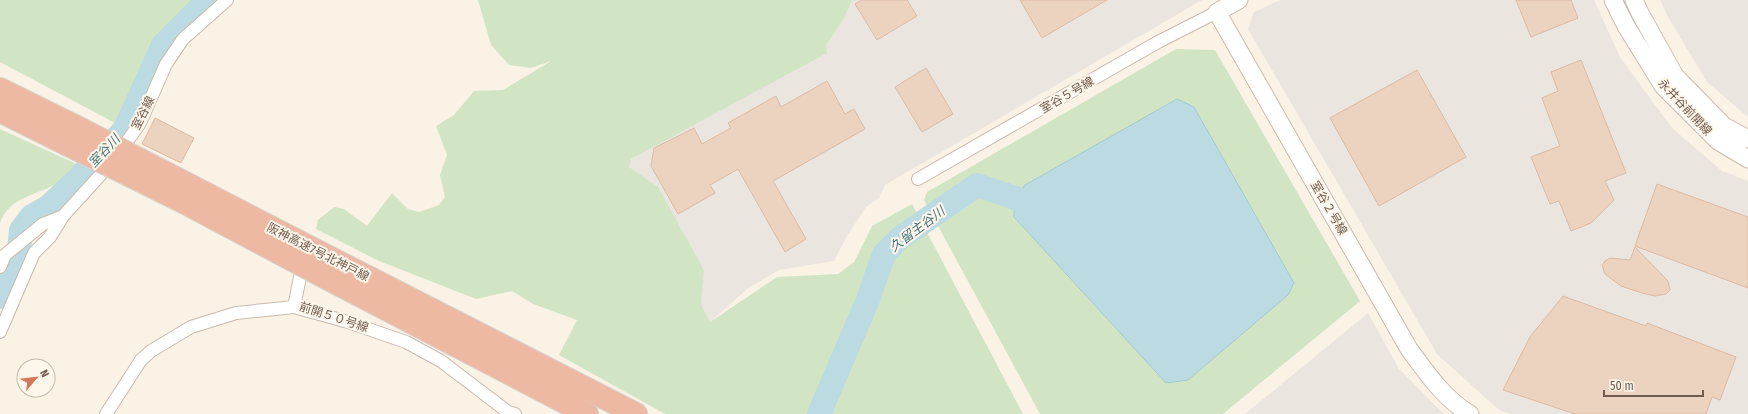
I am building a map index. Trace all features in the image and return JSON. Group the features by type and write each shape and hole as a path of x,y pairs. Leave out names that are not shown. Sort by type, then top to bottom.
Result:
{"highway":[{"name":"阪神高速7号北神戸線","path":"0,89 70,135 317,262 636,414"},
{"name":"阪神高速7号北神戸線","path":"0,111 70,135"},
{"name":"阪神高速7号北神戸線","path":"317,262 587,414"}],"street":[{"name":"室谷線","path":"0,267 5,255 43,224 63,216 114,160 140,123 166,64 183,40 228,0"},
{"path":"1217,12 1239,0"},
{"name":"永井谷前開線","path":"1613,0 1626,26 1663,86 1718,141 1748,159"},
{"name":"永井谷前開線","path":"1634,0 1675,76 1724,126 1748,140"},
{"name":"室谷５号線","path":"918,179 1158,42 1217,12"},
{"name":"室谷２号線","path":"1217,12 1409,349 1434,382 1463,410 1470,414"},
{"name":"前開５０号線","path":"114,160 304,254 294,307 348,322 406,342 441,362 508,412 515,414"},
{"path":"0,332 34,253 50,237 63,216"},
{"path":"106,414 141,360 150,351 191,327 236,313 294,307"}],"shaded area":[{"path":"852,0 1202,0 885,185 879,198 866,207 847,236 834,261 779,270 747,289 710,322 701,304 704,269 629,167 631,159 826,46 844,19"},
{"path":"1280,0 1594,0 1620,57 1672,128 1722,171 1748,181 1748,414 1511,414 1499,410 1437,354 1248,29 1254,12"},
{"path":"1660,0 1748,0 1748,117 1707,82 1668,17"},
{"path":"1368,313 1399,369 1444,414 1245,414"}],"green space":[{"path":"0,0 206,0 117,124 0,62"},
{"path":"478,0 852,0 844,19 826,46 827,53 631,159 629,167 658,187 704,270 701,304 710,322 777,277 838,274 854,262 872,226 912,204 1023,414 830,414 891,259 896,250 906,242 900,229 879,250 812,414 665,414 559,355 577,320 533,304 512,291 476,299 379,261 316,229 318,220 334,207 344,209 367,226 392,193 408,209 419,212 439,205 445,197 440,175 447,155 436,126 454,115 474,91 503,90 551,61 531,68 509,65 491,45"},
{"path":"1176,49 1215,50 1360,301 1223,414 1040,414 924,200 927,192","holes":["1177,100 1288,295 1188,380 1166,383 1014,217 1014,201 1025,185"]},
{"path":"0,129 81,166 58,183 17,202 4,214 0,223"}],"water":[{"path":"1177,99 1194,107 1294,283 1288,295 1188,380 1166,383 1014,217 1014,201 1025,185"}],"building":[{"path":"862,0 907,0 917,16 877,40 855,4"},
{"path":"1020,0 1107,0 1042,38"},
{"path":"1516,0 1571,0 1578,18 1531,37"},
{"path":"1581,60 1626,173 1605,181 1614,200 1591,223 1571,231 1559,201 1550,204 1531,157 1560,146 1542,98 1558,91 1551,72"},
{"path":"926,68 953,114 922,132 895,87"},
{"path":"1417,70 1466,157 1379,206 1330,118"},
{"path":"827,81 845,114 854,109 865,129 773,181 806,239 785,252 738,169 710,185 715,193 678,214 651,166 654,148 694,128 702,144 731,128 728,123 776,96 781,107"},
{"path":"155,118 194,138 181,163 142,144"},
{"path":"1657,184 1748,217 1748,288 1635,246"},
{"path":"1635,247 1668,281 1670,290 1666,294 1655,296 1642,293 1621,286 1605,274 1602,265 1605,261 1610,258 1630,260"},
{"path":"1563,296 1646,326 1647,323 1736,357 1720,400 1712,397 1706,414 1575,414 1503,390 1530,337"}],"waterway":[{"name":"室谷川","path":"0,297 18,260 21,230 32,216 48,207 78,179 125,129 163,45 208,0"},
{"name":"久留主谷川","path":"819,414 867,302 884,254 900,238 977,185 1042,207"}]}
